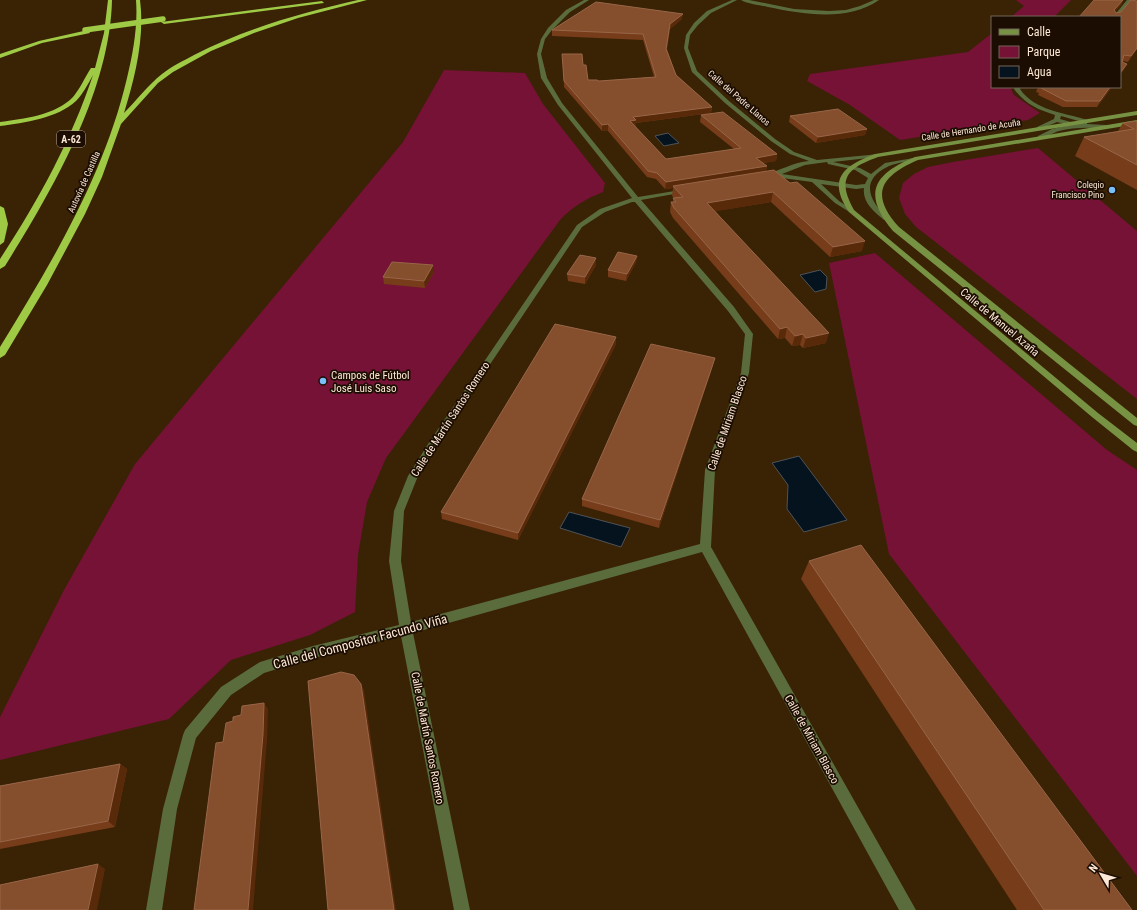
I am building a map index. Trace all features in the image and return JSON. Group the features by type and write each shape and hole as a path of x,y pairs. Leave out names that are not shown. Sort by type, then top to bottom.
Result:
{"highway":[{"name":"A-62","path":"0,266 29,218 65,152 83,112 103,53 110,11 110,0"},
{"name":"Autovía de Castilla","path":"0,355 74,228 110,149 131,76 138,36 138,0"},
{"path":"0,52 37,41 86,31 317,0"},
{"path":"163,20 337,0"},
{"path":"118,123 132,112 143,96 162,76 206,51 243,35 283,21 365,0"},
{"path":"0,56 42,42 86,31"},
{"path":"0,124 13,123 45,113 73,100 103,53"},
{"path":"0,208 4,224 0,242"}],"street":[{"name":"Calle de Miriam Blasco","path":"587,0 568,11 543,38 539,54 544,78 560,104 636,199 726,304 749,334 745,373 710,470 704,547 908,910"},
{"name":"Calle del Padre Llanos","path":"735,0 709,12 696,24 688,35 686,48 695,72 727,102 773,140 792,153 819,161"},
{"path":"743,0 789,9 822,12 850,10 867,6 877,0"},
{"path":"1116,16 1129,0"},
{"path":"1018,88 1020,95 1025,99 1057,118 1085,121"},
{"name":"Calle de Hernando de Acuña","path":"757,178 774,175 796,166 819,161 877,154 1137,113"},
{"path":"1039,128 1057,118"},
{"name":"Calle de Hernando de Acuña","path":"1057,118 1068,124 1078,126 1092,125 1106,127"},
{"name":"Calle de Hernando de Acuña","path":"1040,137 1045,133 1084,124 1085,121"},
{"name":"Calle de Hernando de Acuña","path":"819,161 850,167 868,173 871,177 890,163 1137,122"},
{"path":"792,153 796,166"},
{"name":"Calle de Hernando de Acuña","path":"850,167 877,154"},
{"name":"Calle de Hernando de Acuña","path":"878,190 885,177 892,170 916,158"},
{"name":"Calle de Manuel Azaña","path":"796,166 801,174 813,180 837,202 851,211 1095,415 1137,448"},
{"path":"841,185 843,176 850,167"},
{"name":"Calle de Hernando de Acuña","path":"774,175 813,180"},
{"path":"868,185 871,177"},
{"name":"Calle de Manuel Azaña","path":"813,180 856,187 868,185 867,196 874,208 886,220 1137,423"},
{"name":"Calle de Manuel Azaña","path":"841,185 843,198 851,211"},
{"path":"636,199 696,188"},
{"name":"Calle de Manuel Azaña","path":"878,190 879,204 886,220"},
{"name":"Calle de Martín Santos Romero","path":"462,910 406,629 395,560 399,511 413,476 433,443 579,226 602,210 636,199"},
{"name":"Calle del Compositor Facundo Viña","path":"154,910 170,809 190,735 226,691 260,668 313,652 406,629 704,547"}],"green space":[{"path":"1016,0 1071,0 1055,16 1012,16 1024,6"},
{"path":"991,34 991,88 1010,88 1014,95 1040,113 1028,120 900,140 850,105 807,81 810,74 968,52"},
{"name":"Campos de Fútbol José Luis Saso","path":"444,70 525,73 543,104 605,183 603,192 580,203 560,220 386,458 367,502 358,555 355,612 310,635 231,660 169,719 0,760 0,717 64,590 135,464 403,142"},
{"path":"1038,148 1137,231 1137,399 916,227 905,214 899,198 903,183 914,174 928,167"},
{"path":"875,253 1107,450 1137,470 1137,876 889,554 829,263"}],"water":[{"path":"668,133 679,143 664,146 655,136"},
{"path":"820,270 827,277 826,289 815,292 800,275"},
{"path":"799,456 847,520 804,532 787,509 788,485 772,463"},
{"path":"569,512 630,528 621,547 560,528"}],"building":[{"path":"1094,0 1123,0 1114,10 1116,13 1121,12 1131,0 1137,1 1137,48 1131,56 1124,55 1122,62 1127,64 1121,72 1121,16 1080,16"},
{"path":"596,2 683,14 670,24 666,49 676,75 712,107 633,117 636,120 630,121 666,159 741,148 701,115 723,112 777,154 756,158 767,166 666,182 657,173 648,171 608,124 602,125 564,81 562,54 582,54 583,65 586,65 588,80 599,81 656,77 643,34 552,30"},
{"path":"1041,88 1109,88 1100,101 1066,101"},
{"path":"838,109 867,129 818,137 790,116"},
{"path":"1137,121 1137,165 1084,137 1134,129 1123,123"},
{"path":"774,170 790,183 797,182 865,241 833,247 773,192 707,203 829,333 806,338 803,334 795,336 787,327 780,329 674,208 671,202 676,202 673,198 683,197 673,186"},
{"path":"618,252 637,256 627,274 608,270"},
{"path":"580,255 596,258 585,277 567,274"},
{"path":"392,262 433,265 424,281 383,277"},
{"path":"555,324 616,337 518,533 441,512"},
{"path":"651,344 715,358 660,520 582,499"},
{"path":"861,545 1132,910 1044,910 809,561"},
{"path":"341,672 354,675 361,684 394,910 328,910 308,681"},
{"path":"264,703 263,734 248,910 194,910 216,743 223,742 226,723 233,721 233,717 241,715 242,706"},
{"path":"120,764 108,821 0,842 0,786"},
{"path":"98,864 88,910 0,910 0,885"}],"place":[{"name":"Colegio Francisco Pino","path":"1112,190"},
{"name":"Campos de Fútbol José Luis Saso","path":"323,381"}]}
